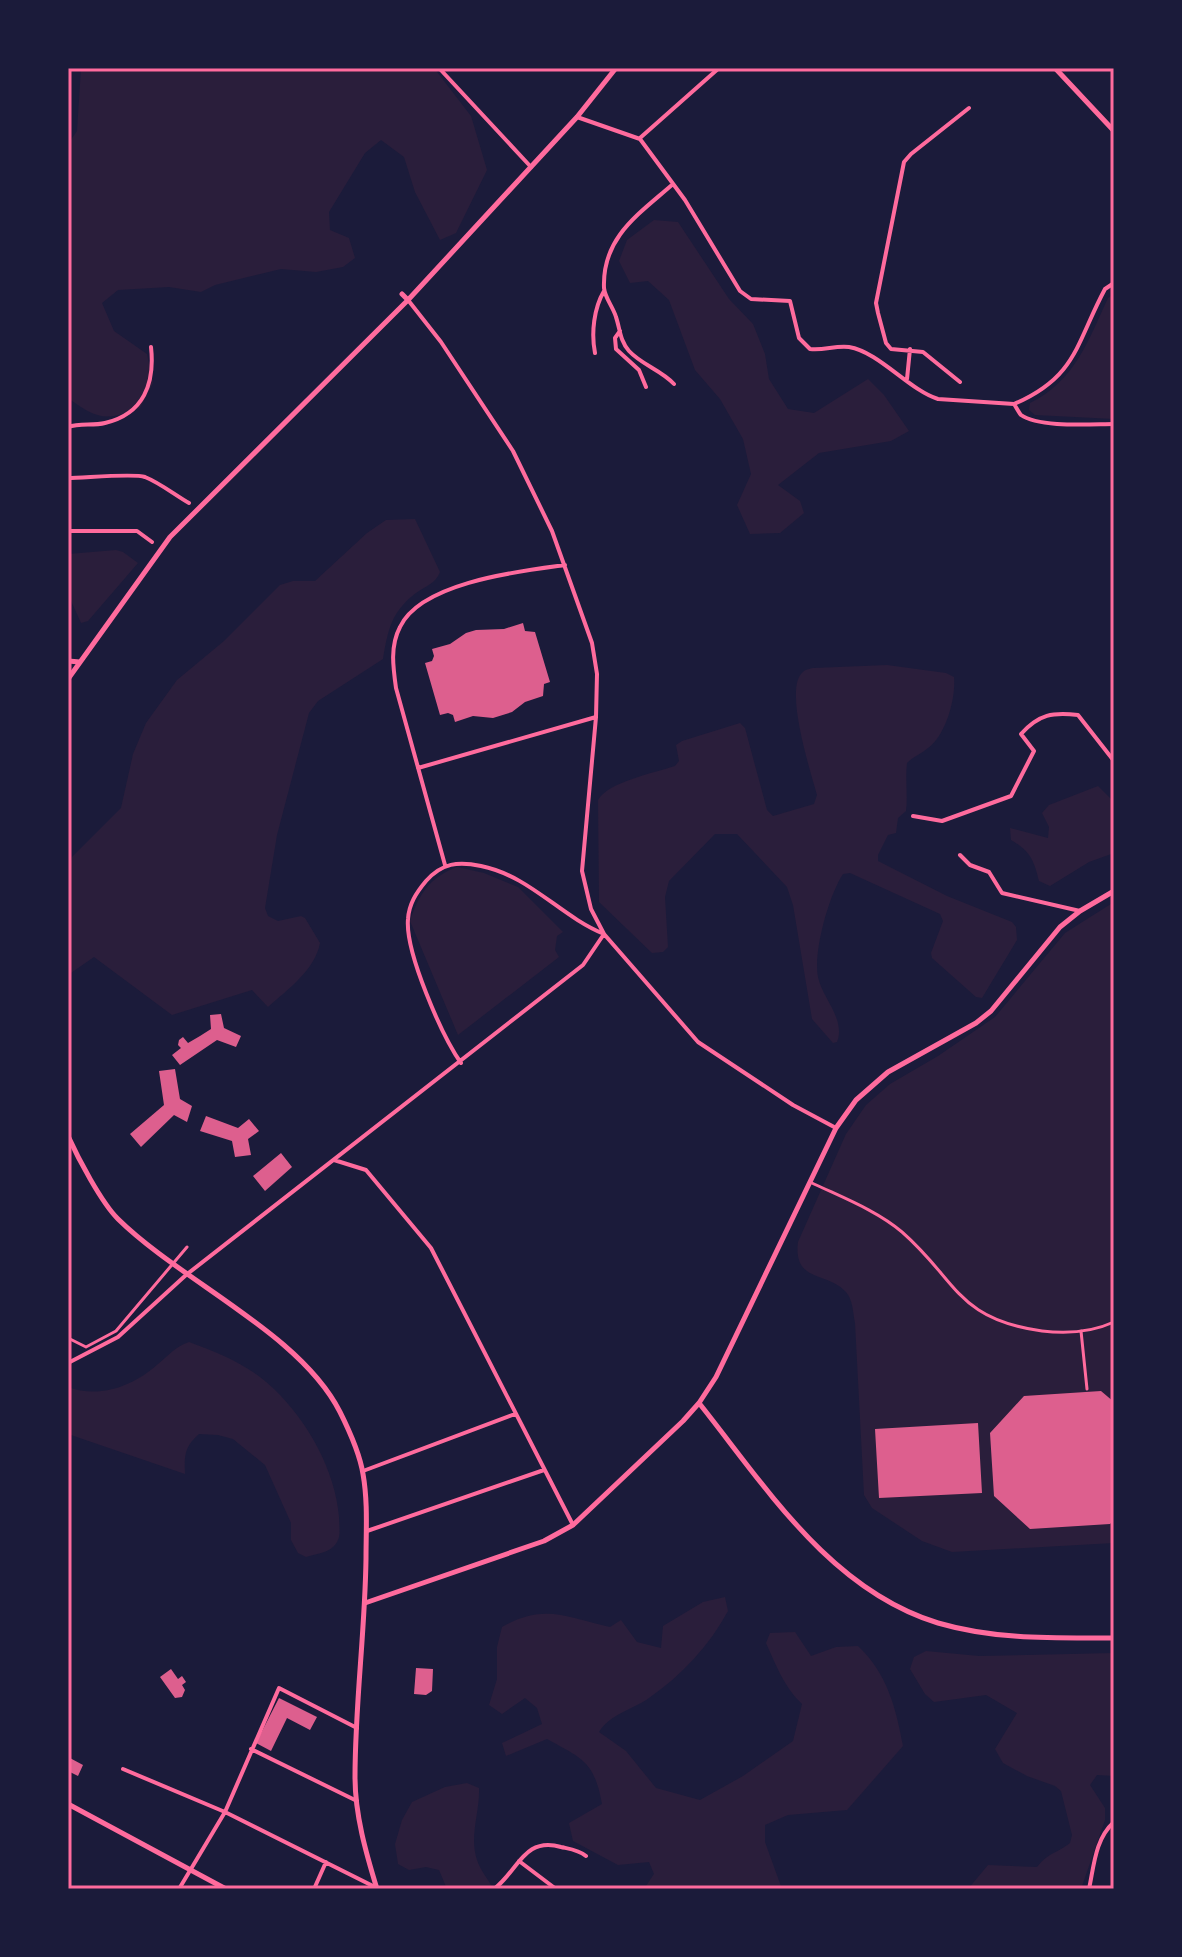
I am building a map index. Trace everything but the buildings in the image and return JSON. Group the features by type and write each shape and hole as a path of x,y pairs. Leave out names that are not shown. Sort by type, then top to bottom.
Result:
{"street":[{"path":"439,68 531,167"},
{"path":"68,679 158,552 189,516 408,300 577,117 616,68"},
{"path":"640,139 719,68"},
{"path":"1055,68 1114,131"},
{"path":"960,382 923,352 891,349 886,343 876,303 904,162 969,108"},
{"path":"577,117 640,139 673,184 745,297 790,301 799,338 810,349 819,351 850,347 907,379 926,395 938,399 1014,404 1045,389 1060,376 1075,355 1105,289 1114,283"},
{"path":"595,353 592,338 596,307 604,291 611,245 624,228 673,184"},
{"path":"604,291 628,350 662,372 674,384"},
{"path":"402,294 441,342 513,451 552,531 592,643 597,674 596,717 582,871 591,909 604,934 698,1042 793,1105 836,1128"},
{"path":"620,331 615,338 616,349 639,370 646,387"},
{"path":"68,427 117,420 141,403 152,378 151,347"},
{"path":"907,379 910,349"},
{"path":"1014,404 1020,415 1033,420 1064,424 1114,424"},
{"path":"68,478 144,477 189,503"},
{"path":"68,531 137,531 147,535 152,542"},
{"path":"445,865 417,768 393,666 393,647 400,625 410,612 427,600 474,581 494,575 565,565"},
{"path":"68,661 80,662"},
{"path":"913,816 942,821 1011,796 1034,751 1021,734 1031,723 1056,712 1078,715 1114,761"},
{"path":"417,768 596,717"},
{"path":"960,855 970,865 989,872 1002,893 1080,911"},
{"path":"461,1063 451,1049 418,969 407,924 413,899 429,878 445,865 469,864 501,872 543,894 574,919 604,934"},
{"path":"365,1603 544,1541 573,1525 699,1403 716,1377 836,1128 856,1100 888,1072 976,1023 991,1011 1047,941 1080,911 1114,891"},
{"path":"68,1363 118,1337 186,1275 461,1063 583,965 604,934"},
{"path":"68,1136 75,1153 116,1217 186,1275 275,1338 320,1380 340,1412 363,1471 367,1531 355,1780 364,1847 377,1888"},
{"path":"334,1160 366,1170 431,1248 573,1525"},
{"path":"810,1182 877,1215 901,1231 952,1287 983,1315 1027,1329 1054,1333 1081,1331 1114,1322"},
{"path":"68,1338 86,1347 116,1331 187,1247"},
{"path":"1081,1331 1087,1389"},
{"path":"699,1403 805,1536 841,1568 894,1604 936,1622 993,1634 1051,1639 1114,1638"},
{"path":"363,1471 515,1414"},
{"path":"367,1531 544,1470"},
{"path":"179,1889 225,1812 279,1688 357,1728"},
{"path":"251,1749 357,1801"},
{"path":"123,1769 225,1812 377,1888"},
{"path":"68,1804 226,1889"},
{"path":"1089,1889 1098,1845 1114,1822"},
{"path":"494,1889 527,1852 547,1843 579,1851 586,1856"},
{"path":"519,1861 556,1889"},
{"path":"314,1889 326,1862"},
{"path":"590,1889 606,1889"}],"shaded area":[{"path":"81,68 434,68 471,116 487,170 456,233 440,240 415,192 404,157 381,140 365,153 329,212 330,230 349,238 355,258 343,267 316,272 281,269 215,285 201,292 169,287 118,290 102,303 114,331 147,354 153,383 140,408 119,415 102,416 87,411 68,398 68,144 77,131"},
{"path":"654,220 678,222 729,299 753,324 765,354 769,379 788,409 814,413 868,379 884,395 909,431 891,441 819,453 778,485 800,501 804,513 780,533 750,534 737,505 751,474 743,439 720,399 695,370 669,300 648,281 630,283 619,261 627,240"},
{"path":"1114,294 1114,419 1035,415 1029,410 1030,403 1045,394 1069,371 1108,298"},
{"path":"415,519 440,572 433,582 401,607 389,630 383,659 318,701 309,713 277,835 265,908 268,916 278,921 301,916 305,918 320,943 306,971 268,1007 252,990 172,1015 94,957 68,975 72,857 121,808 133,754 146,723 177,680 224,641 280,585 293,581 315,581 367,533 386,520"},
{"path":"116,550 138,563 88,621 81,623 68,594 68,554"},
{"path":"887,665 946,673 954,677 954,686 948,716 940,734 928,748 907,763 906,811 898,818 896,833 888,835 878,861 947,896 1012,922 1016,927 1017,940 982,998 976,997 932,958 943,921 940,914 850,873 843,874 828,909 817,966 820,985 838,1025 837,1042 833,1043 812,1019 793,905 787,887 737,834 715,834 669,881 665,897 668,947 663,952 652,953 599,902 598,800 621,783 675,766 679,761 676,745 682,741 740,723 745,728 767,810 773,816 814,804 817,795 797,712 798,681 804,671 813,668"},
{"path":"1098,786 1114,802 1114,853 1089,862 1050,886 1039,881 1030,857 1011,840 1010,828 1048,838 1049,827 1042,813 1049,805"},
{"path":"457,867 484,873 518,887 563,932 557,936 555,950 559,957 458,1035 410,921 426,888 439,876"},
{"path":"1114,902 1114,1543 952,1552 922,1541 872,1508 864,1495 855,1323 851,1303 846,1292 838,1286 806,1270 798,1255 798,1242 846,1134 866,1105 890,1084 995,1017 1065,933"},
{"path":"189,1342 245,1367 274,1389 298,1416 318,1448 332,1482 340,1533 337,1543 331,1548 306,1557 298,1553 291,1540 291,1523 265,1465 233,1439 199,1434 186,1451 185,1474 68,1434 68,1387 92,1392 127,1384 149,1372"},
{"path":"725,1597 728,1611 694,1659 661,1689 615,1716 599,1732 626,1751 656,1788 700,1800 743,1776 793,1741 802,1704 785,1683 773,1659 766,1643 770,1633 795,1632 811,1656 836,1647 858,1646 868,1656 889,1692 903,1746 847,1810 788,1815 765,1825 765,1842 782,1889 644,1889 654,1874 649,1862 618,1865 573,1841 569,1823 602,1804 595,1779 585,1763 547,1739 506,1756 502,1743 542,1724 537,1708 525,1698 502,1714 489,1705 497,1679 497,1647 502,1627 530,1615 543,1614 568,1616 610,1627 621,1620 637,1642 661,1648 663,1626 703,1602"},
{"path":"926,1651 979,1656 1114,1653 1114,1776 1097,1775 1090,1785 1105,1808 1105,1820 1081,1889 968,1889 988,1865 1037,1867 1070,1843 1072,1835 1061,1791 1003,1763 995,1749 1017,1713 986,1695 934,1702 925,1694 910,1669 914,1657"},
{"path":"467,1783 479,1788 475,1851 478,1864 493,1889 447,1889 439,1870 426,1867 409,1870 398,1864 395,1844 402,1820 412,1802 445,1787"}]}
